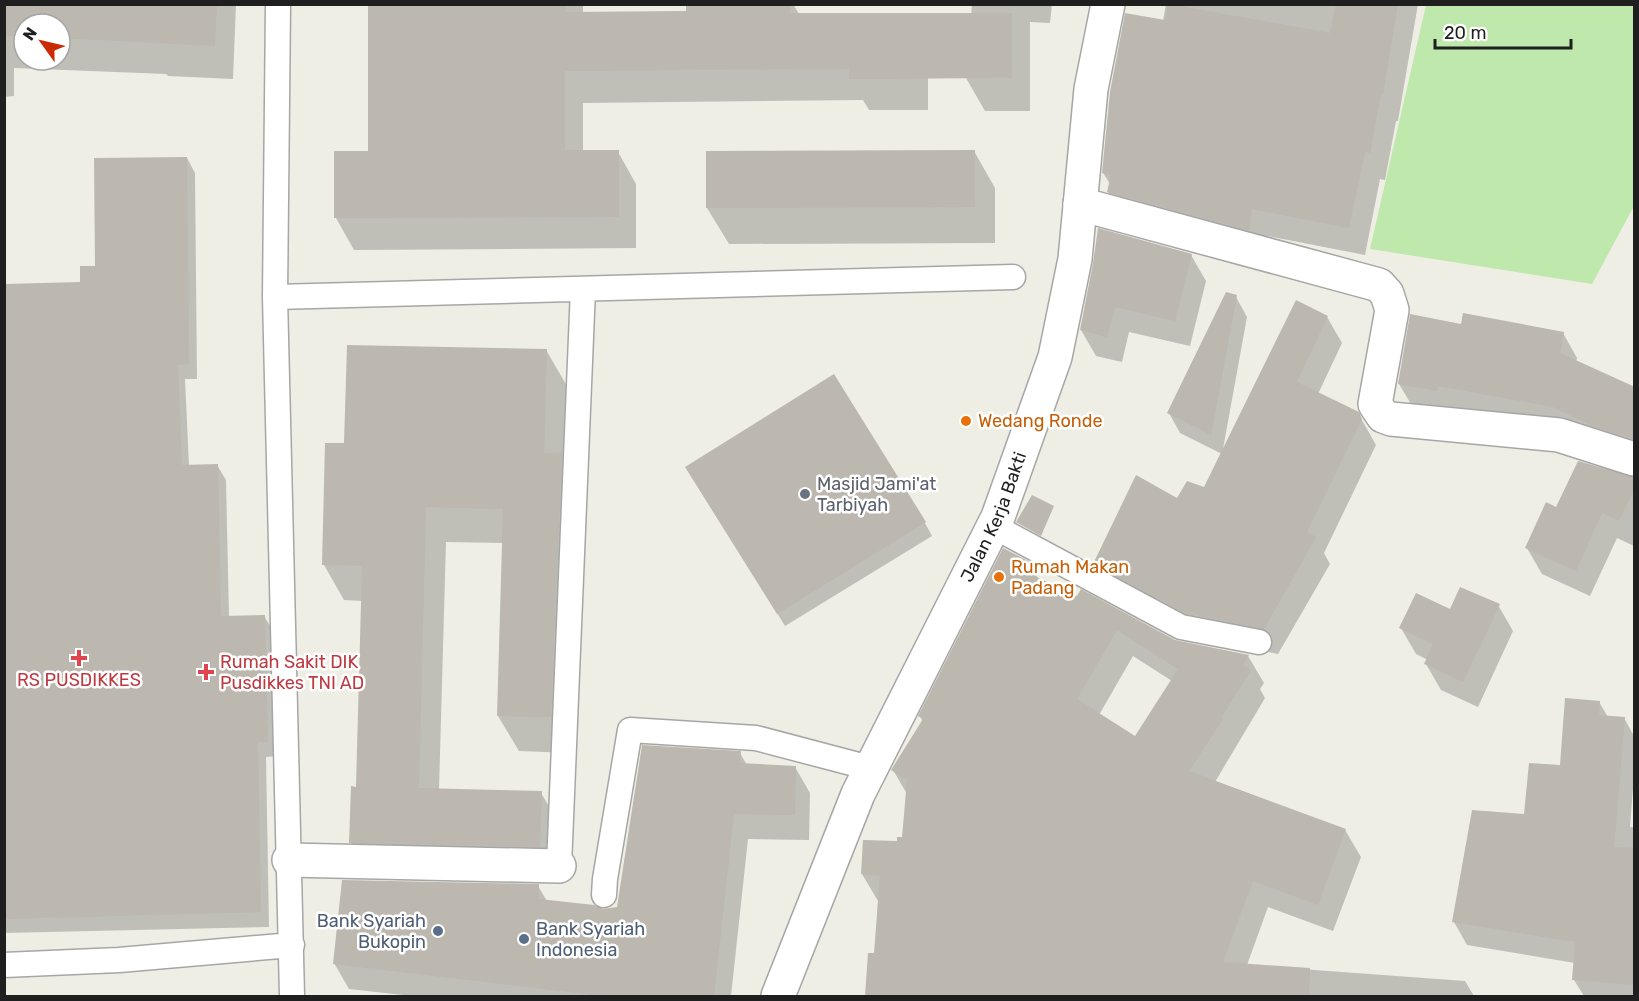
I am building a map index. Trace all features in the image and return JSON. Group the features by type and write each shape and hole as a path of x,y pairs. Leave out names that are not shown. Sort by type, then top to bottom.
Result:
{"street":[{"name":"Jalan Kerja Bakti","path":"778,996 858,794 993,526 1055,357 1075,259 1091,89 1108,4"},
{"path":"1080,204 1378,285 1387,294 1392,310 1375,404 1383,416 1391,419 1558,435 1635,459"},
{"path":"289,860 559,866"}],"lane":[{"path":"278,4 275,297 292,996"},
{"path":"275,297 1013,277"},
{"path":"559,866 583,289"},
{"path":"993,526 1181,627 1259,642"},
{"path":"604,896 630,730 756,738 870,768"},
{"path":"4,965 119,960 292,945"}],"green space":[{"path":"1426,5 1634,5 1634,206 1592,284 1370,249"}],"building":[{"path":"4,4 217,4 215,46 72,39 72,12 12,12 12,36 4,36"},
{"path":"368,4 565,4 565,12 686,11 686,4 790,4 790,13 1012,13 1012,78 849,79 849,69 565,71 565,150 619,150 619,217 334,218 334,151 368,151"},
{"path":"1168,4 1330,33 1336,4 1398,4 1383,94 1381,94 1370,153 1365,152 1349,228 1252,209 1249,230 1107,192 1111,175 1102,173 1110,92 1125,13 1165,20"},
{"path":"975,150 975,207 706,208 706,151"},
{"name":"Rumah Sakit DIK Pusdikkes TNI AD","path":"187,157 189,364 178,365 182,465 218,464 221,616 265,615 268,742 258,742 261,912 4,919 4,284 80,282 80,266 95,266 94,158"},
{"path":"1098,228 1192,254 1175,321 1115,307 1107,337 1080,330"},
{"path":"1226,292 1237,295 1211,435 1167,413"},
{"path":"1296,300 1328,316 1297,382 1359,412 1362,419 1307,532 1316,537 1264,629 1186,613 1093,564 1136,475 1177,498 1187,481 1204,487"},
{"path":"1463,313 1564,332 1560,353 1635,387 1635,439 1594,427 1553,407 1438,386 1437,391 1398,384 1410,314 1461,324"},
{"path":"347,345 547,349 544,453 562,453 551,717 497,716 503,509 426,507 419,788 542,791 540,847 349,843 351,786 356,787 362,566 322,565 325,443 344,443"},
{"name":"Masjid Jami'at Tarbiyah","path":"834,374 926,522 777,614 685,467"},
{"path":"1578,461 1635,477 1635,488 1619,521 1602,513 1576,571 1525,548 1546,502 1556,507"},
{"path":"1032,495 1054,506 1041,536 1016,522"},
{"path":"1003,548 1030,562 1026,572 1077,596 1081,589 1175,640 1249,655 1243,665 1251,670 1189,771 1346,829 1318,905 1253,881 1223,962 1310,968 1309,996 865,996 868,953 874,953 880,876 861,874 863,840 897,841 897,837 902,837 907,780 891,770 923,719 918,716","holes":["1117,630 1178,669 1135,736 1077,699"]},
{"path":"1460,587 1500,604 1463,682 1424,664 1433,644 1399,628 1416,593 1450,609"},
{"path":"1565,698 1600,701 1599,715 1625,717 1614,847 1635,848 1635,985 1572,980 1575,942 1452,922 1472,810 1524,814 1529,763 1560,765"},
{"path":"642,745 741,751 740,763 796,766 795,815 734,814 714,996 602,996 333,964 342,880 539,884 539,899 594,905 603,909 617,907"}],"place":[{"name":"Wedang Ronde","path":"966,421"},
{"name":"Masjid Jami'at Tarbiyah","path":"805,494"},
{"name":"Rumah Makan Padang","path":"999,577"},
{"name":"RS PUSDIKKES","path":"79,658"},
{"name":"Rumah Sakit DIK Pusdikkes TNI AD","path":"206,672"},
{"name":"Bank Syariah Bukopin","path":"438,931"},
{"name":"Bank Syariah Indonesia","path":"524,939"}]}
